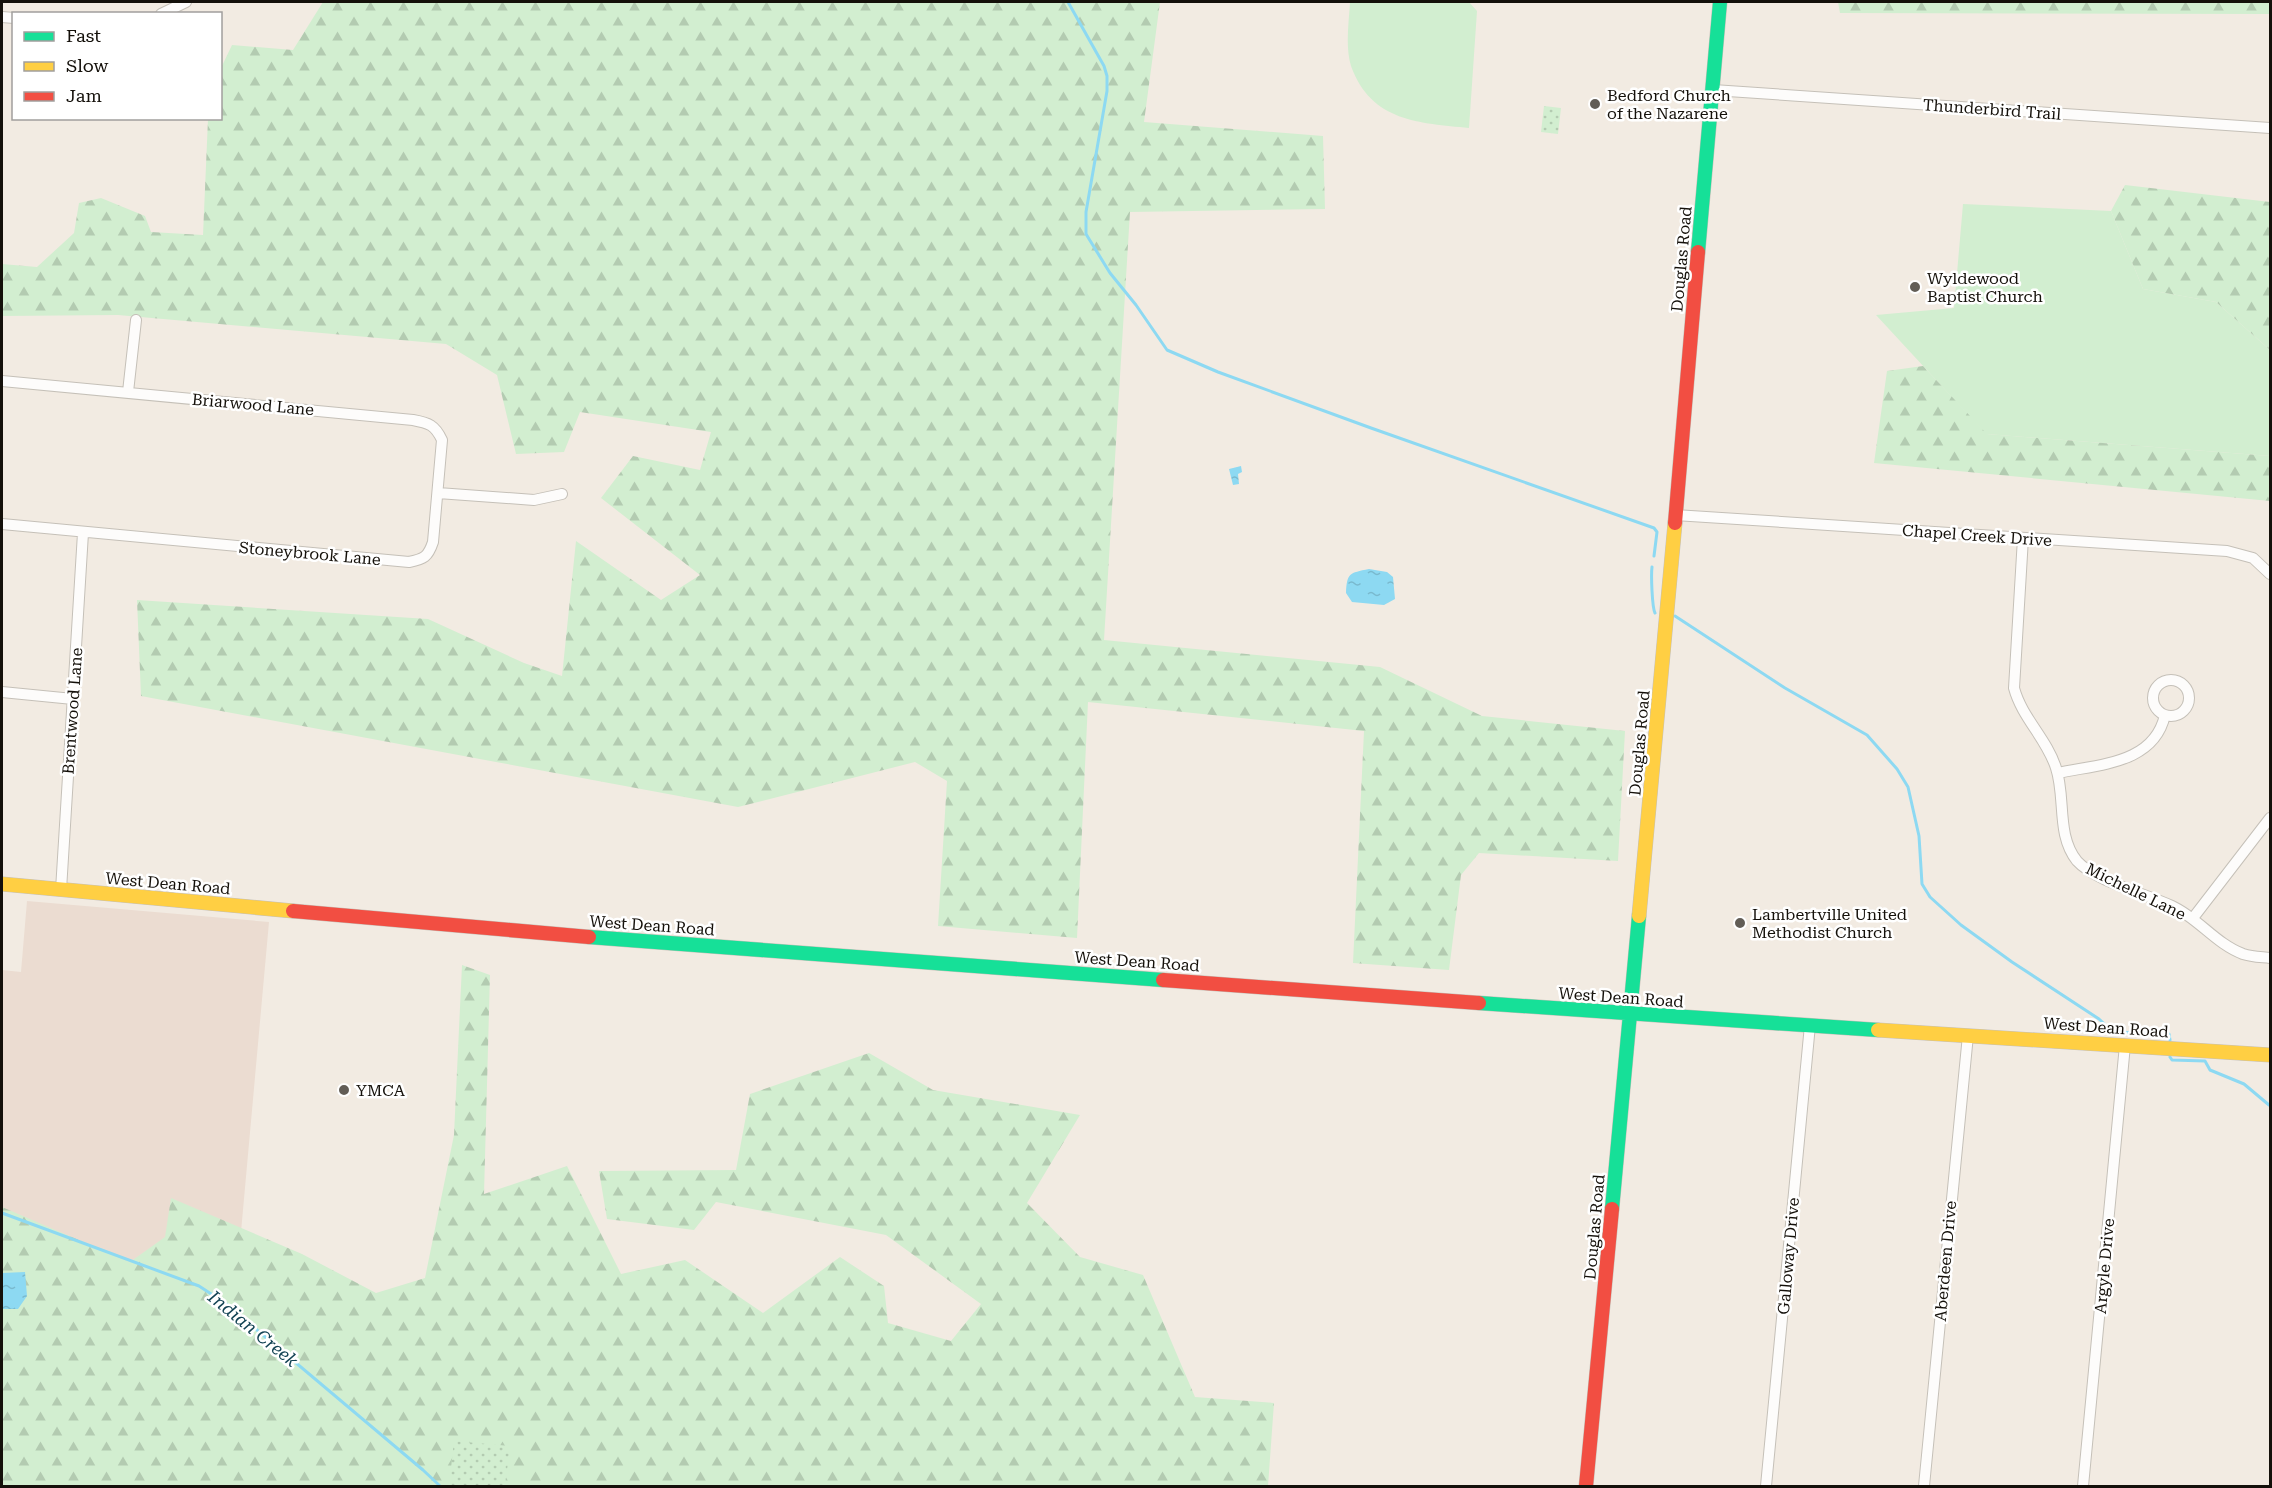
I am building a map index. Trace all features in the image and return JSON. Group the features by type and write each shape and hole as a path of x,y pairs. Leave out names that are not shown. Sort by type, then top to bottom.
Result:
{"street":[{"path":"165,12 186,2"},
{"name":"Douglas Road","path":"1586,1486 1720,2"},
{"name":"Thunderbird Trail","path":"1713,90 2271,128"},
{"path":"128,392 136,320"},
{"name":"Briarwood Lane","path":"2,381 427,423 436,428 442,440 438,493"},
{"path":"438,493 534,500 562,494"},
{"name":"Stoneybrook Lane","path":"2,524 409,562 422,560 428,555 433,542 438,493"},
{"name":"Chapel Creek Drive","path":"1675,515 2234,552 2253,558 2271,574"},
{"name":"Brentwood Lane","path":"61,890 83,533"},
{"name":"Michelle Lane","path":"2023,538 2014,688 2019,705 2051,757 2058,773 2068,845 2078,861 2094,874 2170,905 2193,918 2234,950 2271,958"},
{"path":"2,692 73,699"},
{"path":"2058,773 2124,759 2140,753 2158,734 2165,716"},
{"path":"2193,918 2271,818"},
{"name":"West Dean Road","path":"2,884 485,929 1630,1014 2271,1055"},
{"name":"Galloway Drive","path":"1766,1486 1810,1025"},
{"name":"Aberdeen Drive","path":"1924,1486 1968,1035"},
{"name":"Argyle Drive","path":"2083,1486 2125,1045"}],"shaded area":[{"path":"27,901 269,922 240,1243 2,1486 2,970 21,972"}],"green space":[{"path":"323,2 1160,2 1144,122 1323,136 1325,209 1130,212 1104,640 1380,667 1482,716 1625,731 1618,861 1479,853 1461,875 1449,970 1353,963 1364,731 1088,702 1077,938 938,926 947,781 915,762 738,807 141,696 137,600 428,619 524,663 562,676 576,541 661,600 700,575 601,498 633,456 700,470 711,432 580,412 564,452 516,454 497,375 446,344 118,315 2,316 2,264 37,267 74,233 79,203 101,198 145,216 151,232 203,235 208,120 222,120 222,66 232,45 293,50"},
{"path":"1350,2 1469,2 1477,11 1469,128 1415,121 1384,109 1371,99 1360,85 1349,58"},
{"path":"1838,2 2270,2 2270,14 1840,13"},
{"path":"1544,106 1561,108 1558,134 1541,132"},
{"path":"2125,185 2270,202 2270,350 2216,302 2143,289 2111,211"},
{"path":"1963,204 2111,211 2143,289 2216,302 2270,350 2270,456 1986,434 1876,315 1954,308"},
{"path":"1923,366 1987,434 2270,456 2270,501 1874,463 1887,371"},
{"path":"462,965 490,975 484,1194 567,1166 621,1274 685,1260 763,1313 840,1257 884,1286 888,1323 951,1341 981,1304 886,1235 716,1202 694,1230 607,1219 599,1171 736,1170 750,1094 869,1053 933,1090 1080,1115 1027,1203 1080,1257 1143,1275 1195,1397 1274,1403 1268,1486 2,1486 2,1207 130,1262 165,1237 171,1198 302,1254 376,1293 425,1278 454,1135"},
{"path":"454,1441 510,1446 505,1486 449,1486"}],"water":[{"path":"1241,466 1242,472 1238,474 1239,484 1233,485 1229,469"},
{"path":"1369,569 1387,572 1393,577 1395,599 1384,605 1352,602 1346,593 1348,578 1353,573"},
{"path":"25,1272 27,1296 18,1309 2,1309 2,1273"}],"waterway":[{"path":"1068,2 1104,66 1107,76 1107,91 1086,212 1086,234 1110,273 1136,305 1167,350 1218,372 1371,428 1654,528 1657,532 1654,556"},
{"path":"1652,567 1655,613"},
{"path":"1675,616 1785,688 1867,735 1897,769 1908,787 1919,836 1922,884 1930,897 1961,925 2012,962 2099,1019 2113,1032 2169,1034 2170,1040"},
{"path":"2170,1057 2172,1060 2205,1061 2210,1070 2244,1084 2269,1105"},
{"name":"Indian Creek","path":"2,1213 199,1286 225,1303 440,1486"}],"traffic: fast":[{"path":"1698,252 1720,2"},
{"path":"1612,1209 1639,916"},
{"path":"589,937 1163,980"},
{"path":"1479,1003 1878,1030"}],"traffic: slow":[{"path":"1639,916 1675,523"},
{"path":"2,884 293,911"},
{"path":"1878,1030 2270,1055"}],"traffic: jam":[{"path":"1675,523 1698,252"},
{"path":"293,911 589,937"},
{"path":"1163,980 1479,1003"},
{"path":"1586,1486 1612,1209"}],"place":[{"name":"Bedford Church of the Nazarene","path":"1595,104"},
{"name":"Wyldewood Baptist Church","path":"1915,287"},
{"name":"Lambertville United Methodist Church","path":"1740,923"},
{"name":"YMCA","path":"344,1090"}]}
